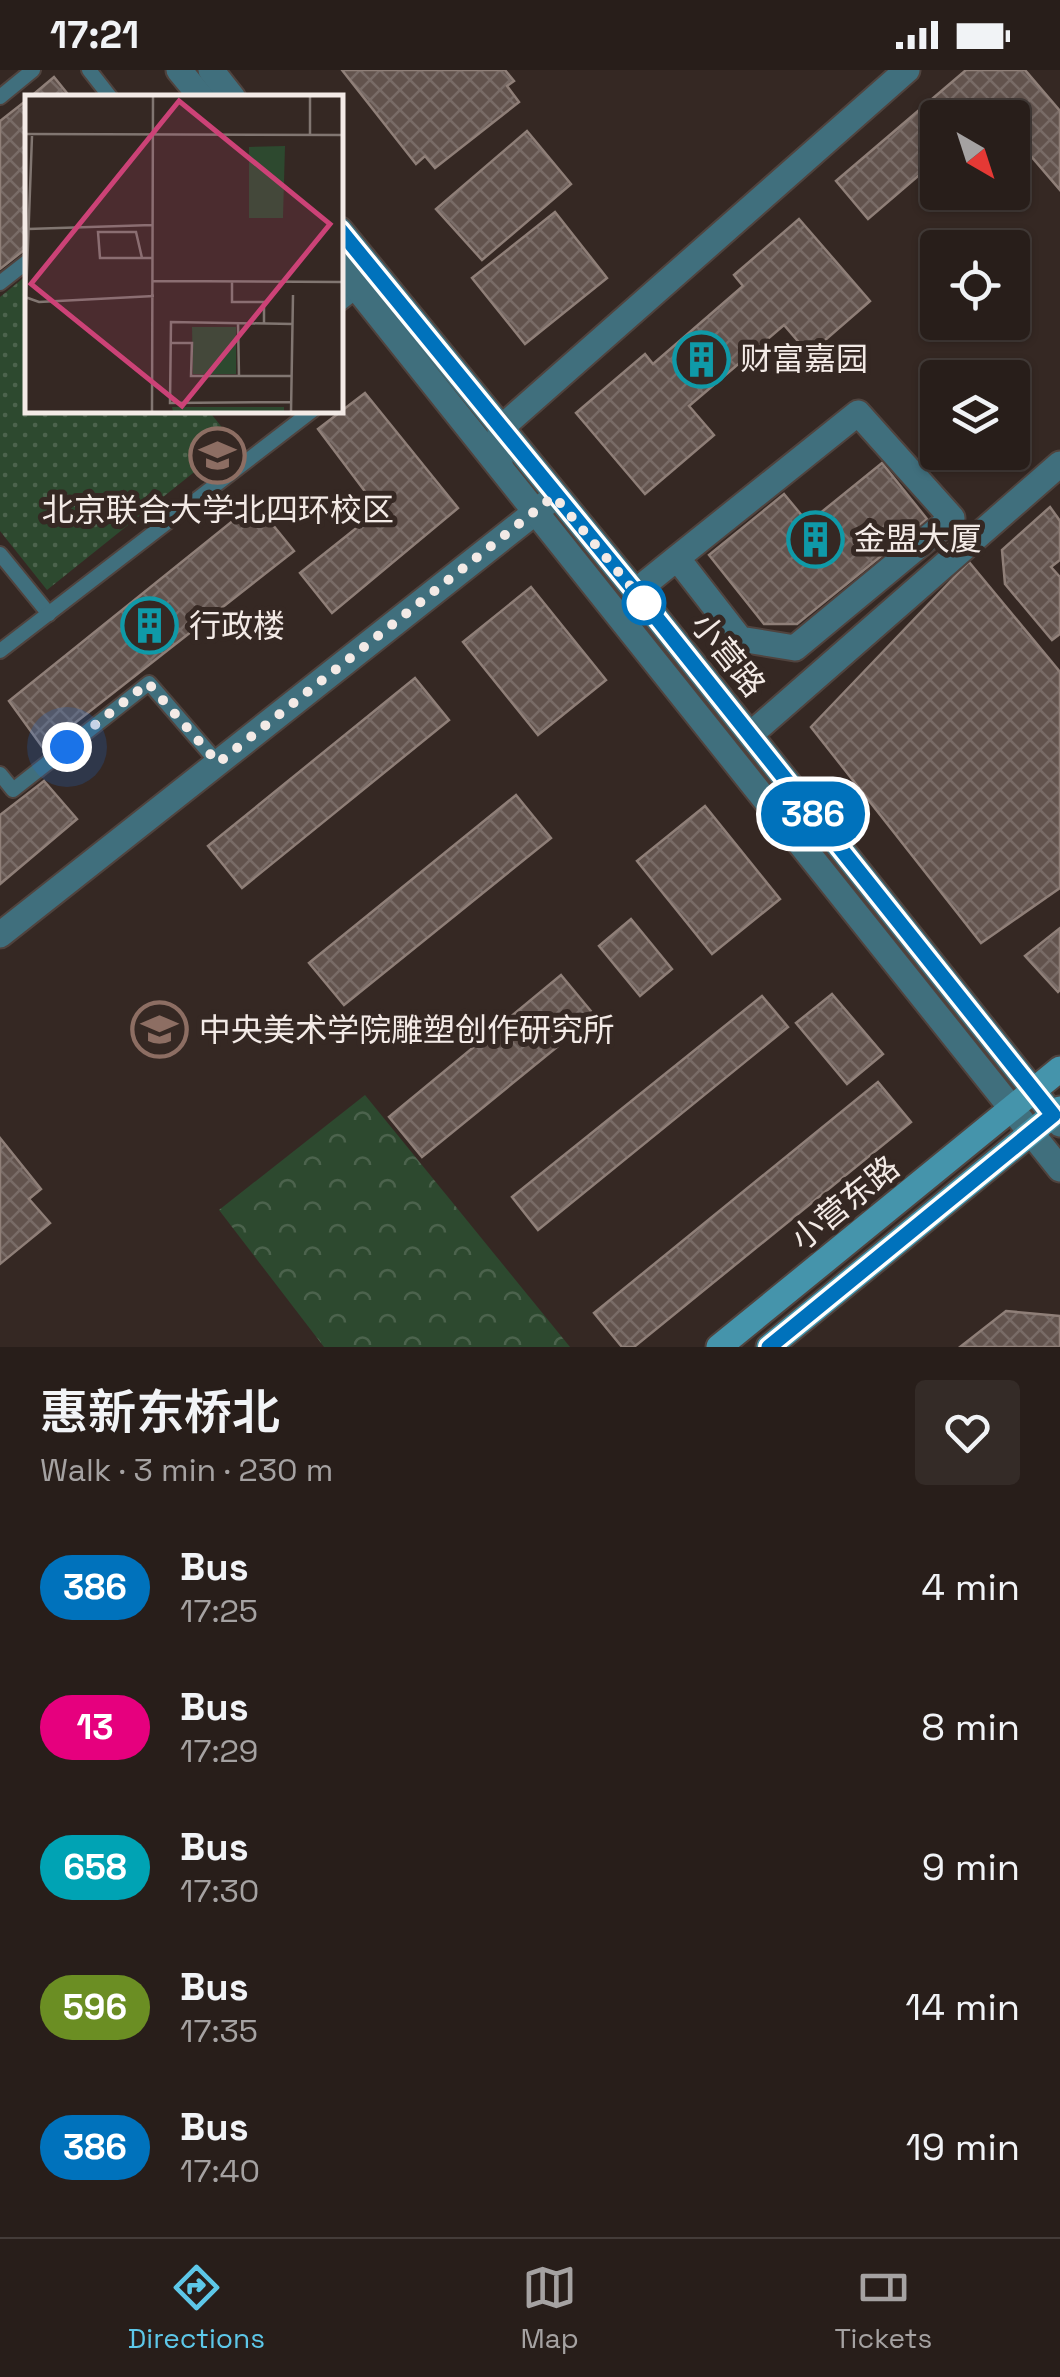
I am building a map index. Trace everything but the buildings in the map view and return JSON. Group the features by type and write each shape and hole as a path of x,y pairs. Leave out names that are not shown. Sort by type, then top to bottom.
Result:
{"main road":[{"name":"小营东路","path":"719,1347 1060,1069"},
{"name":"小营东路","path":"769,1347 1058,1116"}],"street":[{"path":"179,70 200,95"},
{"path":"211,70 231,95"},
{"path":"500,466 500,429 907,70"},
{"name":"小营路","path":"342,232 500,429 545,504 1060,1168"},
{"name":"小营路","path":"342,273 349,297 500,466 635,592 1033,1090 1058,1116"},
{"path":"635,592 677,558 858,414 952,518 795,648 740,639 677,558"},
{"path":"750,735 1060,464"},
{"path":"0,935 545,504"}],"lane":[{"path":"0,97 33,70"},
{"path":"89,70 109,95"},
{"path":"0,283 25,263"},
{"path":"0,652 309,412"},
{"path":"0,554 49,614"},
{"path":"0,774 13,790 148,683 218,763"}],"green space":[{"path":"25,277 25,412 210,412 233,441 47,590 0,531 0,297"},
{"path":"365,1095 570,1347 324,1347 219,1210"}],"bus line":[{"name":"386","path":"342,232 648,607 1053,1115 769,1347"}],"place":[{"name":"财富嘉园","path":"701,359"},
{"name":"北京联合大学北四环校区","path":"218,456"},
{"name":"金盟大厦","path":"815,539"},
{"name":"行政楼","path":"150,626"},
{"name":"中央美术学院雕塑创作研究所","path":"160,1030"}],"route":[{"path":"67,747 148,683 218,763 554,496 648,607 644,603"}]}
